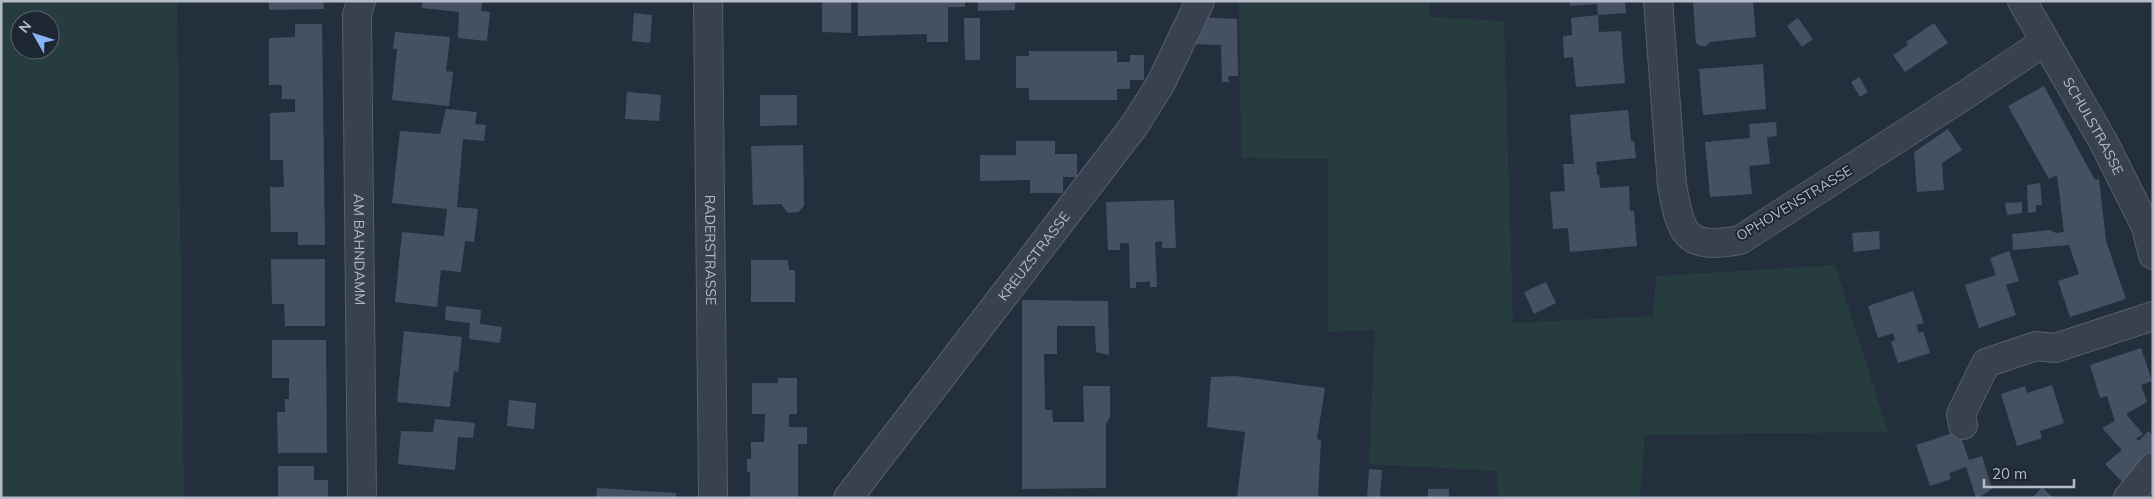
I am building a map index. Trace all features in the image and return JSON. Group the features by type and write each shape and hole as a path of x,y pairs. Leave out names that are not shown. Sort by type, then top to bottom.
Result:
{"street":[{"name":"AM BAHNDAMM","path":"361,1 357,15 362,498"},
{"name":"RADERSTRASSE","path":"708,1 713,498"},
{"name":"KREUZSTRASSE","path":"848,498 1134,126 1161,83 1200,1"},
{"name":"OPHOVENSTRASSE","path":"1658,1 1672,185 1677,213 1687,235 1702,244 1719,244 1740,240 2044,42"},
{"name":"SCHULSTRASSE","path":"2022,1 2103,141 2150,228 2153,255"},
{"path":"1963,425 1961,414 1986,363 2036,346 2054,348 2153,316"},
{"path":"2128,498 2153,467"}],"green space":[{"path":"1,1 177,1 184,498 1,498"},
{"path":"1239,1 1429,1 1429,17 1504,21 1513,323 1653,316 1656,276 1835,265 1888,432 1645,435 1640,498 1498,498 1497,471 1369,464 1375,330 1328,332 1328,159 1241,158"}],"building":[{"path":"269,1 323,1 324,9 269,10"},
{"path":"422,1 483,1 481,11 490,12 487,41 458,38 459,12 422,8"},
{"path":"822,1 851,1 851,33 822,32"},
{"path":"858,1 965,1 965,7 948,7 948,42 927,42 927,34 858,36"},
{"path":"978,1 1015,1 1015,10 978,11"},
{"path":"1570,1 1625,1 1626,13 1598,15 1597,4 1570,6"},
{"path":"1693,1 1753,1 1756,37 1710,42 1706,46 1700,46 1696,43"},
{"path":"634,13 652,15 650,43 632,41"},
{"path":"1598,15 1599,32 1621,31 1625,83 1576,87 1573,57 1564,58 1563,36 1572,35 1571,18"},
{"path":"1201,17 1237,19 1238,76 1228,76 1229,82 1222,82 1221,45 1189,44"},
{"path":"964,18 980,18 980,60 965,60"},
{"path":"1798,18 1813,39 1802,47 1787,26"},
{"path":"1934,23 1948,43 1905,72 1893,55 1908,45 1906,42"},
{"path":"295,24 322,24 325,245 298,245 298,232 271,232 270,187 284,187 283,160 270,160 270,113 295,112 295,99 282,99 282,85 269,85 269,38 295,37"},
{"path":"395,32 450,37 446,71 453,72 449,106 392,100 397,49 393,49"},
{"path":"1029,51 1117,51 1117,62 1130,62 1130,55 1144,55 1144,80 1130,80 1130,89 1117,89 1117,100 1029,100 1029,88 1016,88 1016,56 1029,56"},
{"path":"1763,64 1766,109 1703,115 1699,69"},
{"path":"1859,77 1868,92 1860,97 1851,82"},
{"path":"2044,86 2095,180 2099,179 2106,241 2126,299 2070,317 2058,281 2079,274 2069,245 2013,250 2012,234 2050,230 2056,233 2064,232 2057,175 2049,179 2008,106"},
{"path":"627,92 661,95 659,121 625,119"},
{"path":"760,95 797,95 797,125 760,126"},
{"path":"446,109 477,112 475,124 486,125 484,141 463,139 457,207 478,209 474,242 465,241 461,272 441,270 437,307 395,302 402,232 444,236 447,209 392,203 400,131 440,134"},
{"path":"1628,110 1631,141 1634,141 1636,158 1596,162 1600,188 1629,186 1630,211 1634,211 1637,246 1570,252 1568,228 1553,229 1550,192 1565,191 1563,164 1574,164 1570,115"},
{"path":"1776,122 1777,136 1767,137 1770,164 1749,166 1752,194 1710,197 1705,142 1750,138 1749,124"},
{"path":"1948,129 1962,150 1942,163 1944,190 1917,192 1914,152"},
{"path":"1016,141 1055,141 1055,154 1077,154 1077,177 1063,177 1063,193 1030,193 1030,180 980,181 980,155 1016,155"},
{"path":"803,145 804,206 798,212 788,213 781,204 753,205 751,146"},
{"path":"2040,183 2042,205 2036,205 2036,212 2028,213 2027,185"},
{"path":"1174,200 1176,248 1162,248 1162,241 1155,242 1157,287 1150,287 1150,281 1136,282 1136,288 1130,288 1129,243 1120,243 1120,250 1108,250 1106,202"},
{"path":"2022,202 2022,213 2007,215 2005,203"},
{"path":"1879,231 1880,249 1854,252 1852,233"},
{"path":"2009,251 2019,281 2006,285 2016,315 1979,328 1965,285 1996,275 1990,258"},
{"path":"271,259 325,259 325,326 285,326 284,304 272,304"},
{"path":"751,260 788,260 789,270 795,270 795,302 751,302"},
{"path":"1546,282 1556,303 1534,314 1524,292"},
{"path":"1913,291 1924,323 1916,325 1919,333 1923,331 1930,353 1898,363 1891,342 1895,340 1893,333 1878,338 1868,306"},
{"path":"1022,300 1108,301 1109,355 1096,352 1095,326 1057,326 1057,354 1044,354 1045,410 1052,410 1053,422 1084,422 1083,386 1110,386 1110,417 1106,424 1106,488 1022,489"},
{"path":"446,306 481,310 480,324 502,327 500,343 469,339 470,323 445,320"},
{"path":"404,331 462,337 458,372 454,371 450,407 397,402"},
{"path":"272,340 326,340 327,453 278,453 277,412 285,412 285,399 289,399 289,378 272,378"},
{"path":"2141,348 2152,381 2141,385 2147,402 2126,414 2143,434 2136,439 2139,441 2148,431 2153,435 2153,451 2122,482 2105,464 2122,450 2102,428 2115,421 2107,396 2100,398 2090,365"},
{"path":"1235,376 1325,388 1317,439 1321,440 1318,498 1237,498 1245,432 1207,427 1211,377"},
{"path":"778,378 797,378 797,414 789,414 789,427 807,427 807,444 798,444 798,498 750,498 750,472 747,472 747,459 751,459 751,442 764,442 765,414 752,414 752,383 778,383"},
{"path":"2052,385 2064,423 2040,431 2042,438 2017,446 2001,394 2025,386 2027,393"},
{"path":"509,400 536,403 534,429 507,426"},
{"path":"435,419 475,423 473,438 458,437 455,470 398,464 401,431 433,432"},
{"path":"1959,431 1969,460 1982,456 1992,489 1978,498 1976,498 1966,467 1949,473 1951,479 1930,486 1916,445"},
{"path":"278,466 314,466 314,480 328,480 328,498 278,498"},
{"path":"1369,469 1382,470 1380,498 1367,498"},
{"path":"2042,487 2053,498 2032,498"},
{"path":"597,488 676,493 676,498 596,498"},
{"path":"1428,489 1449,489 1449,498 1428,498"}]}
